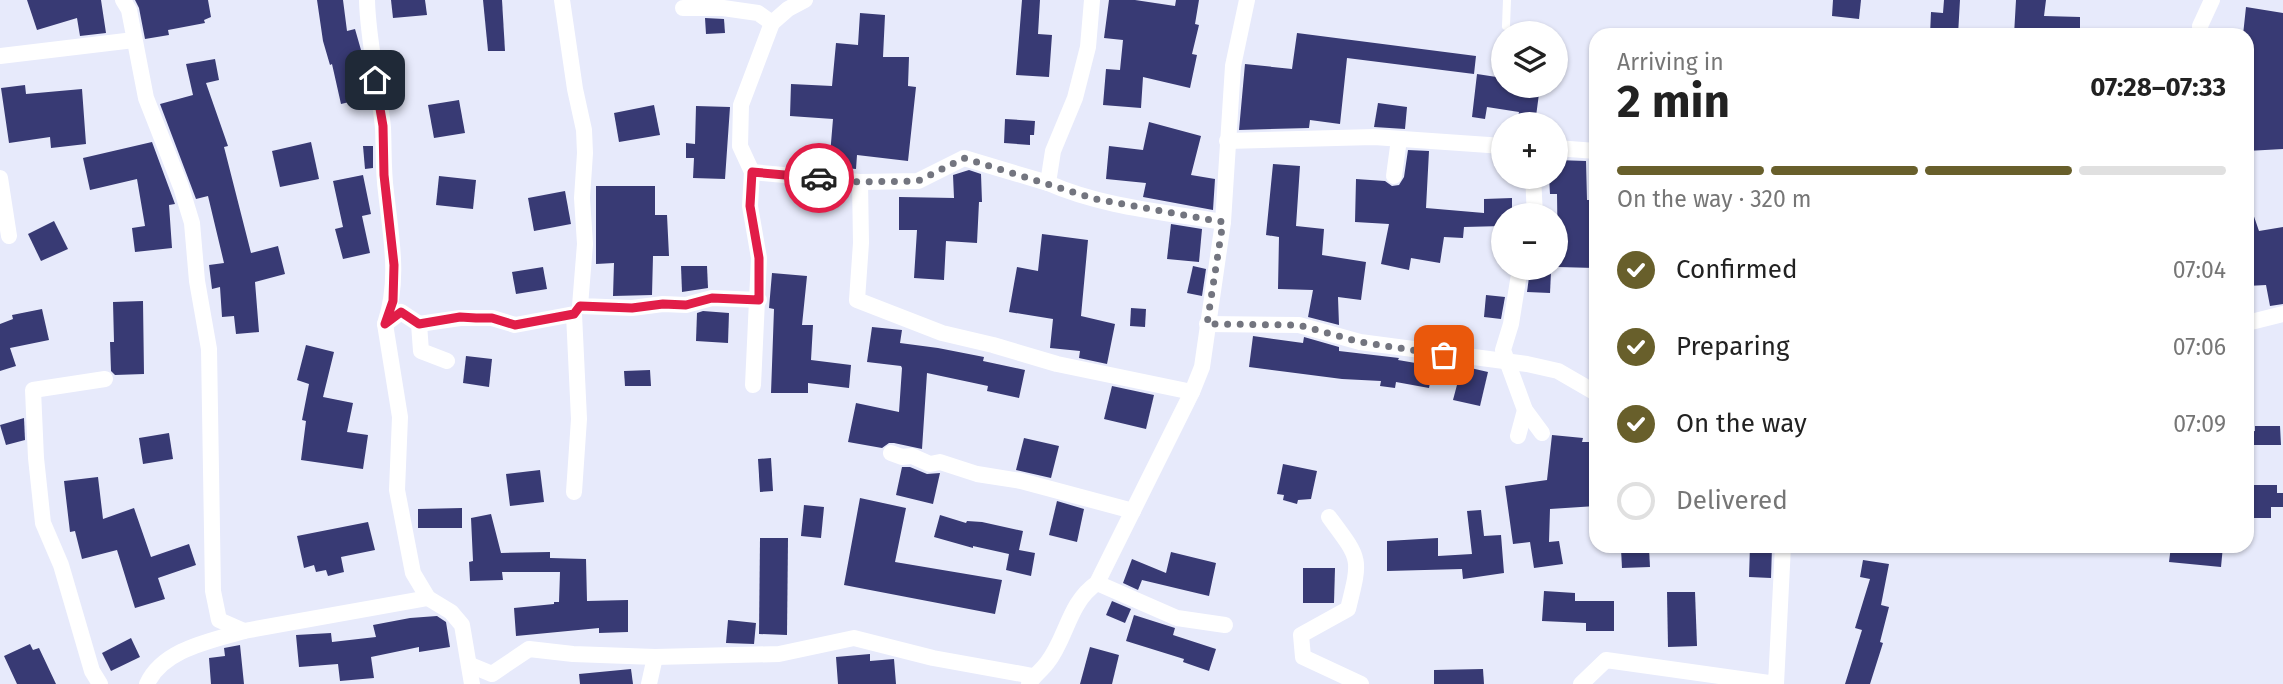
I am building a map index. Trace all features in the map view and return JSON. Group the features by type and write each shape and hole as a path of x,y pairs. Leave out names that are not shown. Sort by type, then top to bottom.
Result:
{"street":[{"path":"123,0 129,10 146,98 181,187 192,223 197,281 209,349 214,591 219,620 244,631"},
{"path":"367,0 368,33 383,126 384,175 394,265 393,301 385,324 400,418 397,490 413,573 428,598 451,612 462,625 472,684"},
{"path":"562,0 584,141 582,198 585,244 577,310 579,419 574,492"},
{"path":"753,384 759,258 750,206 752,172 740,146 741,105 772,23 783,5 805,0"},
{"path":"1048,183 1053,151 1075,99 1088,47 1092,0"},
{"path":"470,665 492,674 529,649 573,654 655,657 779,654 854,638 1031,680 1048,663 1084,592 1097,583 1202,367 1223,222 1233,66 1247,0"},
{"path":"2200,28 2212,0"},
{"path":"683,8 723,8 758,13 772,23"},
{"path":"0,56 134,40"},
{"path":"1227,141 1374,137 1491,145"},
{"path":"1394,176 1399,139"},
{"path":"1568,149 1589,150"},
{"path":"752,172 860,182 918,181 964,158 1095,199 1223,222"},
{"path":"0,178 9,236"},
{"path":"860,182 861,243 856,300 955,337 1057,364 1192,392"},
{"path":"1518,280 1511,324 1503,350 1525,410 1542,433"},
{"path":"385,324 401,312 419,324 460,317 492,318 515,325 577,310 686,305 712,298 759,300"},
{"path":"2254,321 2283,314"},
{"path":"419,324 421,351 447,361"},
{"path":"1207,324 1299,325 1360,342 1558,371 1589,389"},
{"path":"100,684 92,671 61,565 43,523 36,458 33,390 105,379"},
{"path":"1518,436 1525,410"},
{"path":"891,453 902,457 912,456 930,464 940,462 977,474 1021,481 1133,511"},
{"path":"1329,517 1354,550 1358,568 1348,609 1301,635 1303,657 1361,684"},
{"path":"1581,684 1606,660 1776,684 1783,553"},
{"path":"1097,583 1177,618 1226,625"},
{"path":"147,684 165,660 195,646 244,631 428,598"},
{"path":"649,684 655,657"}],"lane":[{"path":"1506,21 1507,0"}],"building":[{"path":"27,0 101,0 106,33 80,36 77,18 37,30"},
{"path":"135,0 208,0 211,17 204,20 205,23 168,30 169,35 145,39"},
{"path":"317,0 343,0 347,31 355,29 361,50 362,56 357,57 366,98 341,104 332,64 330,65 323,41"},
{"path":"391,0 425,0 427,15 393,18"},
{"path":"483,0 502,0 505,51 488,51"},
{"path":"1022,0 1040,0 1038,34 1052,35 1049,77 1016,75"},
{"path":"1109,0 1135,0 1175,6 1176,0 1199,0 1195,24 1199,25 1192,54 1197,55 1190,88 1143,77 1141,108 1103,105 1106,69 1120,70 1123,40 1104,38"},
{"path":"1833,0 1861,0 1859,19 1832,16"},
{"path":"1944,0 1960,0 1958,28 1930,28 1931,12 1943,13"},
{"path":"2016,0 2046,0 2044,16 2080,17 2080,28 2014,28"},
{"path":"2246,7 2283,13 2283,149 2254,151 2254,28 2244,28"},
{"path":"860,13 885,15 883,57 909,57 908,86 916,87 908,161 857,155 856,169 829,167 833,119 790,116 791,84 832,86 836,43 858,45"},
{"path":"705,18 724,19 725,33 706,34"},
{"path":"1297,33 1476,56 1474,74 1347,58 1340,124 1310,120 1309,128 1239,130 1245,64 1292,69"},
{"path":"215,59 219,80 206,83 228,146 224,147 251,253 278,246 285,274 255,282 259,332 236,334 234,316 222,317 220,287 212,289 209,265 224,263 208,196 196,199 160,104 193,95 186,64"},
{"path":"1477,74 1491,76 1491,98 1538,98 1537,112 1487,107 1485,119 1472,117"},
{"path":"25,85 26,94 82,89 86,144 51,148 50,137 9,143 1,88"},
{"path":"459,100 465,133 434,138 428,105"},
{"path":"1378,103 1407,107 1405,129 1374,127"},
{"path":"654,105 660,135 619,142 614,113"},
{"path":"696,106 730,107 725,179 693,178 694,158 686,158 686,143 695,144"},
{"path":"1005,119 1035,121 1030,145 1004,143"},
{"path":"1149,122 1201,136 1191,175 1215,179 1213,210 1143,197 1146,183 1106,179 1109,146 1143,150"},
{"path":"152,142 175,204 169,205 172,248 135,252 132,228 145,226 137,179 90,190 83,158"},
{"path":"311,142 319,179 280,187 272,151"},
{"path":"363,146 373,146 373,168 365,169"},
{"path":"1408,150 1429,151 1426,208 1484,213 1484,199 1512,198 1512,203 1491,203 1491,226 1464,227 1463,238 1444,237 1440,263 1411,258 1409,270 1381,264 1389,224 1355,222 1356,179 1385,181 1392,186 1399,185 1404,177"},
{"path":"1568,160 1586,161 1589,268 1568,267 1568,203 1557,203 1557,194 1550,194 1550,189 1568,189"},
{"path":"1273,164 1300,166 1296,226 1324,229 1322,255 1366,262 1361,300 1338,297 1339,325 1308,317 1313,290 1278,289 1279,237 1266,235"},
{"path":"969,170 981,174 982,202 979,202 977,243 946,241 944,280 914,278 917,230 899,230 899,197 954,198 953,175"},
{"path":"363,175 371,214 362,216 370,253 343,259 335,229 343,227 333,181"},
{"path":"439,176 476,180 473,209 436,205"},
{"path":"596,186 655,186 655,215 667,215 669,256 653,256 652,295 613,296 614,263 596,264"},
{"path":"565,191 571,224 534,231 528,198"},
{"path":"2254,216 2259,231 2283,227 2283,304 2270,306 2266,285 2254,286"},
{"path":"54,221 68,249 41,261 28,234"},
{"path":"1171,224 1202,229 1199,262 1167,259"},
{"path":"1042,234 1088,240 1081,316 1115,324 1107,364 1079,358 1080,351 1050,348 1053,319 1009,312 1017,267 1038,271"},
{"path":"681,266 707,266 708,288 682,292"},
{"path":"1193,266 1206,269 1202,296 1187,293"},
{"path":"543,267 547,289 516,294 512,272"},
{"path":"772,273 807,276 802,325 813,325 811,360 851,365 849,388 808,383 808,393 771,393 774,309 769,308"},
{"path":"1529,280 1551,280 1550,293 1527,292"},
{"path":"1486,295 1505,297 1501,319 1484,317"},
{"path":"143,301 144,374 115,375 111,371 110,342 114,342 113,302"},
{"path":"1131,308 1146,309 1145,327 1130,326"},
{"path":"42,309 49,340 10,348 16,366 0,371 0,324 13,319 12,315"},
{"path":"697,313 729,313 728,343 696,341"},
{"path":"872,327 902,330 900,343 984,357 983,361 1025,370 1019,398 987,391 988,386 927,373 922,449 894,443 882,448 848,442 856,403 899,412 902,368 867,362"},
{"path":"1253,336 1303,343 1304,337 1339,347 1339,351 1399,358 1398,360 1433,366 1429,388 1396,382 1395,388 1380,386 1381,381 1342,379 1249,367"},
{"path":"306,345 334,352 323,397 353,403 347,432 368,435 363,469 301,460 306,421 302,420 309,384 297,380"},
{"path":"466,356 492,359 489,387 463,383"},
{"path":"1462,366 1488,372 1480,406 1453,400"},
{"path":"650,370 651,386 625,386 624,371"},
{"path":"1112,386 1154,395 1146,429 1104,419"},
{"path":"24,418 25,440 6,445 0,425"},
{"path":"2255,426 2280,426 2281,445 2254,445"},
{"path":"169,433 173,459 143,464 139,438"},
{"path":"1552,435 1583,438 1582,442 1589,442 1589,506 1550,509 1549,542 1559,541 1563,564 1534,568 1530,542 1513,544 1505,486 1547,480"},
{"path":"1024,438 1059,446 1051,478 1016,470"},
{"path":"771,458 773,491 760,492 758,459"},
{"path":"1283,464 1317,471 1311,499 1298,500 1297,504 1283,500 1284,495 1277,494"},
{"path":"902,467 910,467 927,474 940,473 933,504 896,495"},
{"path":"540,470 544,502 510,506 506,474"},
{"path":"98,477 103,519 134,508 151,557 189,544 196,565 158,578 165,599 135,608 117,550 82,559 75,531 70,532 64,481"},
{"path":"2254,485 2277,485 2277,493 2283,493 2283,507 2271,507 2271,518 2254,518"},
{"path":"860,498 906,508 895,562 1002,580 995,614 844,585"},
{"path":"1057,501 1084,509 1077,542 1049,535"},
{"path":"804,505 824,507 821,538 801,536"},
{"path":"462,508 462,528 418,528 418,509"},
{"path":"1481,510 1484,536 1501,535 1504,573 1463,579 1462,569 1387,571 1387,541 1438,538 1438,556 1472,554 1467,511"},
{"path":"491,514 501,553 550,552 550,558 586,559 587,601 628,600 628,632 599,633 599,628 516,636 514,608 559,602 560,572 502,572 503,580 470,581 469,562 473,561 471,518"},
{"path":"940,515 966,523 982,522 1023,531 1019,550 1035,553 1031,576 1006,570 1009,554 973,548 934,537"},
{"path":"368,522 375,550 341,557 344,572 328,576 326,570 316,572 314,565 304,568 297,536"},
{"path":"760,538 788,538 787,635 759,634"},
{"path":"1171,552 1216,563 1209,596 1142,580 1138,590 1123,583 1132,559 1166,573"},
{"path":"1621,553 1649,553 1650,567 1622,568"},
{"path":"1750,553 1772,553 1771,578 1749,577"},
{"path":"2170,553 2222,553 2221,567 2169,562"},
{"path":"1863,560 1889,564 1881,605 1889,607 1880,642 1883,643 1870,684 1845,684 1862,630 1855,628 1870,579 1860,577"},
{"path":"1303,568 1335,568 1334,603 1303,603"},
{"path":"1544,591 1575,593 1575,601 1614,601 1614,631 1586,631 1586,623 1542,621"},
{"path":"1667,592 1695,592 1697,646 1668,647"},
{"path":"1112,601 1131,609 1125,623 1106,615"},
{"path":"1134,615 1175,628 1173,635 1216,649 1209,671 1183,662 1184,659 1126,641"},
{"path":"437,616 446,622 450,647 419,652 419,647 371,657 374,678 340,681 338,664 299,667 296,635 331,633 332,642 376,637 373,625"},
{"path":"728,620 756,623 754,644 726,643"},
{"path":"131,638 140,657 111,671 102,653"},
{"path":"30,644 33,650 39,648 56,684 17,684 4,656"},
{"path":"240,645 244,684 211,684 209,658 225,656 224,648"},
{"path":"1090,647 1119,655 1112,684 1080,684"},
{"path":"870,654 870,661 894,659 896,684 838,684 836,657"},
{"path":"631,669 633,684 580,684 579,674"},
{"path":"1483,669 1484,684 1434,684 1434,670"}],"way so far":[{"path":"819,178 860,182 918,181 964,158 1095,199 1223,222 1207,324 1299,325 1360,342 1444,355"}],"route":[{"path":"375,80 383,126 384,175 394,265 393,301 385,324 401,312 419,324 460,317 492,318 515,325 574,314 580,306 632,308 663,304 686,305 712,298 759,300 759,258 750,206 752,172 819,178"}]}
